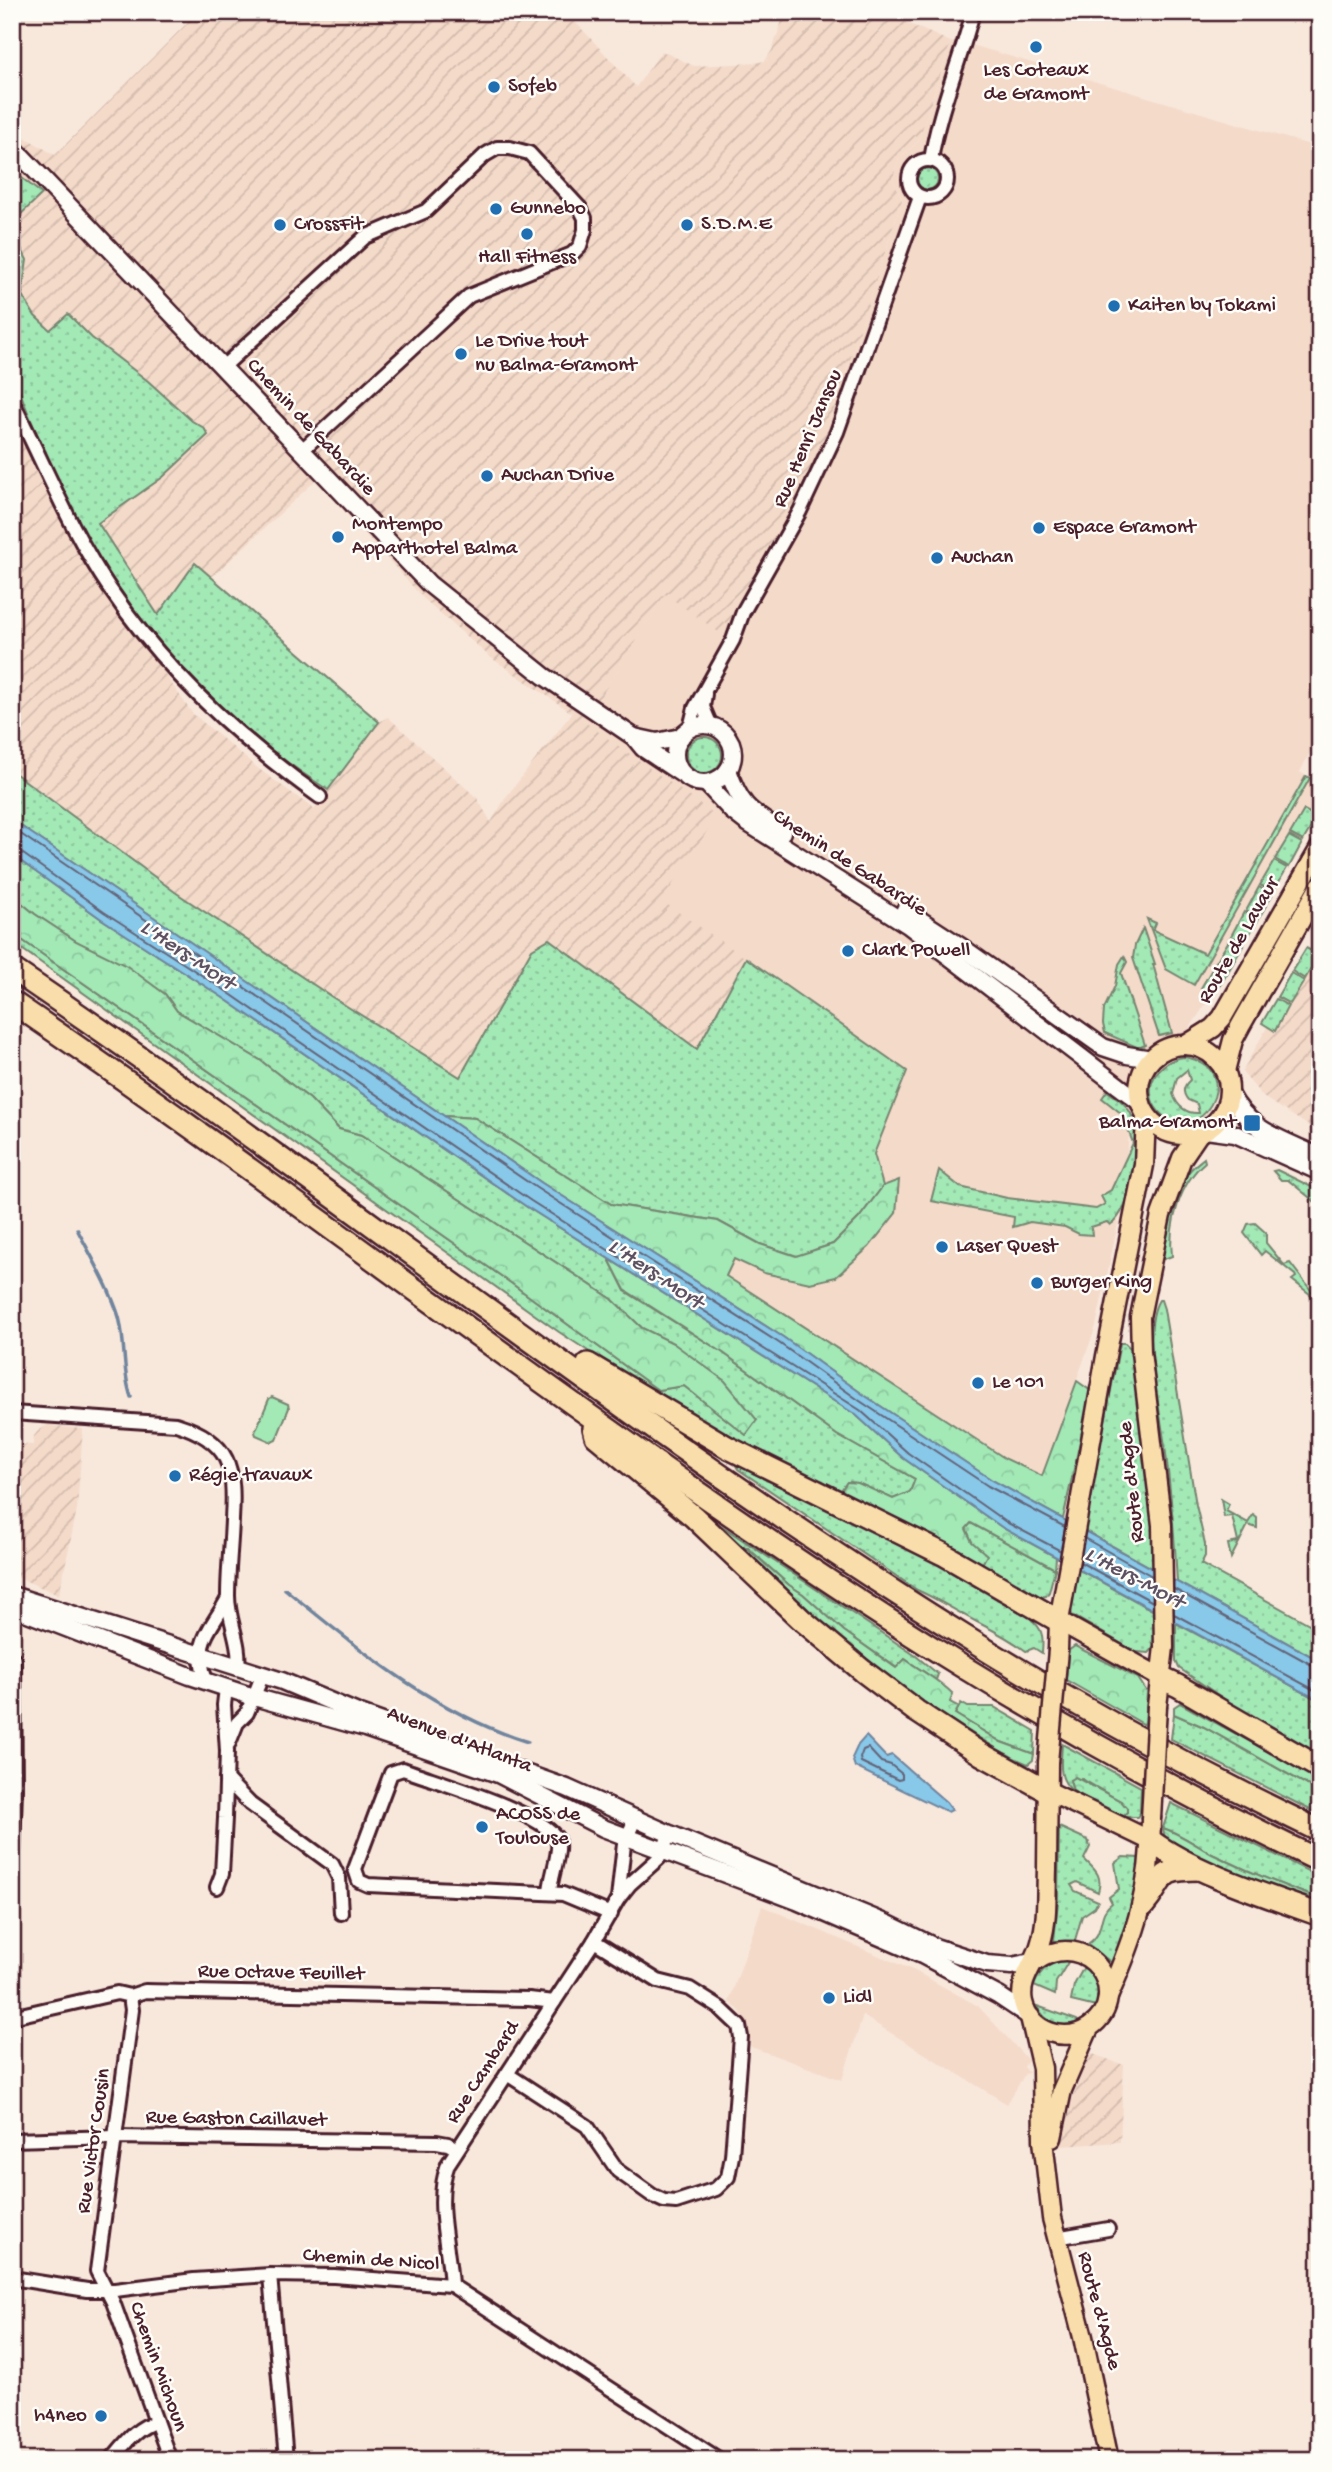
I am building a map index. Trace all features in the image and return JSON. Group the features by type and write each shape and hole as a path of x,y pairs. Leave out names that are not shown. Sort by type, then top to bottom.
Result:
{"highway":[{"path":"12,969 730,1481 944,1624 1142,1740 1320,1831"},
{"path":"12,1002 763,1536 960,1665 1132,1765 1320,1861"},
{"path":"466,1292 727,1447 943,1554 1059,1621"},
{"path":"592,1416 596,1436 694,1517 802,1620 863,1671 916,1711 981,1754 1048,1791"},
{"path":"1161,1678 1320,1768"},
{"path":"1151,1841 1165,1852 1201,1869 1320,1915"},
{"path":"1143,1906 1165,1874 1179,1869 1201,1869"}],"main road":[{"name":"Route de Lavaur","path":"1186,1045 1213,1028 1222,1018 1320,848"},
{"name":"Route de Lavaur","path":"1225,1071 1233,1040 1320,886"},
{"path":"1186,1045 1197,1046 1210,1054 1225,1071 1229,1092 1225,1108 1215,1123 1202,1131 1184,1135 1169,1133 1160,1128 1143,1108 1140,1085 1145,1069 1152,1059 1164,1051 1186,1045"},
{"name":"Route d'Agde","path":"1036,1961 1046,1922 1048,1762 1059,1621 1106,1356 1144,1164 1143,1108"},
{"name":"Route d'Agde","path":"1107,1999 1131,1946 1143,1906 1151,1841 1157,1706 1164,1647 1162,1525 1141,1352 1140,1317 1161,1215 1182,1158 1202,1131"},
{"path":"1059,1621 1161,1678"},
{"path":"1048,1791 1151,1841"},
{"path":"1055,1951 1076,1951 1101,1969 1107,1988 1107,1999 1100,2016 1089,2028 1071,2035 1052,2034 1043,2030 1029,2017 1022,1991 1024,1979 1036,1961 1055,1951"},
{"name":"Route d'Agde","path":"1029,2017 1042,2068 1043,2140 1056,2238 1083,2337 1109,2460"},
{"name":"Route d'Agde","path":"1046,2173 1062,2090 1089,2028"}],"street":[{"path":"931,160 937,128 973,12"},
{"name":"Chemin de Gabardie","path":"12,146 438,592 544,676 634,737 643,748 682,774"},
{"path":"223,367 365,237 426,211 485,155 497,148 530,153 561,186 585,218 585,230 580,246 572,254 469,296 301,451"},
{"path":"931,160 942,165 947,185 937,197 920,197 909,185 910,173 918,163 931,160"},
{"name":"Rue Henri Jansou","path":"686,732 695,708 733,640 743,612 800,510 837,432 920,197"},
{"path":"12,401 44,470 83,543 109,588 137,626 167,662 223,719 279,768 320,797"},
{"name":"Rue Henri Jansou","path":"708,684 704,708 711,726"},
{"path":"711,726 725,734 730,742 733,752 728,770 715,781 693,781 682,774 675,751 686,732 711,726"},
{"name":"Chemin de Gabardie","path":"634,737 657,742 686,732"},
{"name":"Chemin de Gabardie","path":"728,770 739,799 757,816 963,948 1103,1047 1152,1059"},
{"name":"Chemin de Gabardie","path":"706,783 746,822 908,925 1143,1108"},
{"path":"1229,1092 1236,1107 1249,1122 1320,1157"},
{"path":"1202,1131 1235,1134 1320,1172"},
{"path":"12,1413 176,1424 195,1430 210,1439 225,1457 234,1484 228,1598 239,1656 238,1666 226,1688 224,1705 226,1780 222,1874 217,1887"},
{"name":"Avenue d'Atlanta","path":"12,1595 263,1674 360,1714 567,1788 670,1834 899,1928 935,1947 999,1966 1036,1961"},
{"path":"206,1681 202,1670 202,1641 228,1598"},
{"name":"Avenue d'Atlanta","path":"12,1607 254,1698 365,1728 498,1774 603,1828 797,1901 922,1955 999,1996 1029,2017"},
{"path":"12,1885 15,1790 14,1659"},
{"path":"227,1751 233,1730 247,1713 263,1674"},
{"path":"550,1892 558,1845 550,1831 530,1817 502,1805 403,1769 391,1773 355,1869 359,1881 368,1885 550,1892 573,1896 611,1914"},
{"path":"226,1780 250,1804 332,1864 339,1878 341,1913"},
{"name":"Rue Cambard","path":"618,1899 624,1844 636,1818"},
{"name":"Rue Cambard","path":"451,2285 442,2195 443,2179 457,2149 594,1941 618,1899 629,1884 664,1852 670,1834"},
{"path":"507,2074 587,2126 618,2171 653,2196 676,2202 716,2189 728,2177 741,2038 739,2026 731,2016 690,1989 658,1981 594,1941"},
{"name":"Rue Octave Feuillet","path":"12,2017 117,1993 130,1996 136,1992 155,1991 529,1998 554,2002"},
{"name":"Rue Victor Cousin","path":"105,2289 97,2271 132,2010 130,1996"},
{"name":"Rue Gaston Caillavet","path":"12,2140 116,2137 437,2143 448,2144 457,2149"},
{"path":"1056,2238 1108,2229"},
{"path":"270,2275 286,2460"},
{"name":"Chemin de Nicol","path":"12,2278 87,2290 270,2275 334,2276 451,2285 720,2460"},
{"name":"Chemin Michoun","path":"105,2289 117,2314 170,2460"},
{"path":"111,2460 133,2435 146,2425 156,2422"}],"shaded area":[{"path":"198,12 566,12 636,87 662,51 694,66 765,61 772,50 785,12 882,12 951,42 918,142 899,158 893,178 902,200 819,456 772,552 724,636 665,594 585,722 717,816 662,901 746,958 697,1049 549,940 532,949 460,1077 332,997 175,892 12,771 12,404 107,590 192,713 259,769 314,809 379,722 388,717 477,798 491,822 506,797 572,713 490,657 423,598 316,480 212,577 195,563 159,616 98,523 163,477 204,428 92,338 68,315 28,350 12,272 12,146 18,133 55,155"},
{"path":"951,42 972,45 1320,148 1320,732 1300,772 1320,784 1320,812 1207,1002 1131,1117 1121,1209 1096,1326 1042,1476 1006,1459 726,1276 734,1258 764,1273 799,1281 824,1280 877,1219 885,1195 874,1154 907,1071 662,902 584,723 665,593 772,552 819,456 902,200 893,178 899,158 918,142"},
{"path":"1320,932 1320,1133 1263,1097 1242,1072"},
{"path":"48,1425 83,1429 77,1510 59,1595 12,1575 12,1429 18,1444 33,1445 34,1436"},
{"path":"762,1906 915,1971 978,2006 1028,2060 1024,2067 1029,2073 1025,2074 1007,2104 863,2016 842,2080 751,2047 746,2021 739,2010 729,2002"},
{"path":"1090,2053 1124,2065 1120,2142 1062,2146 1064,2119"}],"green space":[{"path":"927,168 935,171 938,179 935,187 927,190 919,187 916,179 919,171"},
{"path":"12,170 42,194 18,217 12,230"},
{"path":"12,230 27,260 22,295 35,316 50,330 68,314 92,338 204,428 208,435 163,477 98,523 158,615 195,563 379,722 328,790 264,745 205,692 127,603 86,540 47,459 12,367"},
{"path":"704,737 716,743 722,755 716,767 704,773 692,767 686,755 692,743"},
{"path":"12,771 175,892 332,997 460,1077 532,949 549,939 697,1049 746,958 907,1071 874,1154 883,1186 859,1218 833,1244 797,1256 760,1244 718,1221 611,1204 475,1118 444,1116 12,820"},
{"path":"1306,776 1310,778 1194,985 1166,969 1147,919 1156,923 1153,930 1205,954"},
{"path":"1304,810 1317,817 1303,841 1290,834"},
{"path":"1289,836 1302,843 1289,867 1275,859"},
{"path":"12,855 100,918 222,997 527,1207 609,1259 625,1291 722,1352 837,1435 915,1479 910,1492 893,1499 858,1483 847,1482 840,1492 744,1446 643,1387 559,1332 12,942 12,933 504,1278 658,1390 684,1386 746,1434 673,1343 642,1328 612,1299 361,1135 339,1129 310,1099 260,1060 177,1011 165,994 35,914 12,895"},
{"path":"1274,861 1287,868 1273,892 1260,885"},
{"path":"1259,887 1272,895 1259,918 1246,911"},
{"path":"12,895 76,941 127,966 165,994 177,1011 260,1060 310,1099 339,1129 361,1135 612,1299 642,1328 673,1343 725,1381 757,1420 746,1435 684,1386 658,1390 504,1278 12,933"},
{"path":"1244,912 1258,920 1244,943 1231,936"},
{"path":"1143,928 1172,1033 1159,1036 1133,958 1135,945"},
{"path":"1230,939 1243,946 1229,970 1216,962"},
{"path":"1306,948 1319,955 1305,979 1292,971"},
{"path":"1124,956 1127,962 1121,973 1145,1045 1139,1048 1105,1033 1103,1024 1104,1009 1115,986 1119,964"},
{"path":"1215,964 1228,972 1214,995 1201,988"},
{"path":"1291,973 1304,981 1290,1004 1277,997"},
{"path":"1276,999 1288,1006 1275,1031 1262,1023"},
{"path":"1184,1057 1204,1064 1214,1076 1216,1090 1211,1104 1201,1116 1188,1123 1174,1122 1159,1112 1151,1094 1154,1077 1175,1059","holes":["1187,1070 1190,1080 1184,1092 1188,1100 1197,1104 1199,1113 1183,1108 1173,1094 1177,1078"]},
{"path":"1107,1091 1131,1113 1136,1129 1136,1159 1130,1191 1118,1217 1110,1225 1107,1222 1091,1227 1092,1235 1079,1234 1065,1227 1030,1222 1013,1227 1014,1217 931,1201 939,1170 960,1187 1007,1198 1096,1209 1105,1204 1101,1196 1111,1190 1133,1143 1122,1114 1102,1098"},
{"path":"444,1116 475,1118 611,1204 718,1221 760,1244 796,1256 833,1244 859,1218 883,1186 899,1180 896,1213 869,1247 836,1277 810,1283 764,1273 734,1259 726,1276 1006,1459 1042,1476 1077,1381 1091,1391 1063,1519 992,1480 864,1395 783,1337 542,1183"},
{"path":"1204,1158 1205,1162 1189,1181 1178,1205 1172,1231 1172,1256 1164,1259 1164,1240 1179,1191 1190,1171"},
{"path":"1277,1170 1320,1191 1320,1206 1288,1180 1281,1180 1273,1171"},
{"path":"1255,1223 1266,1233 1266,1243 1284,1265 1290,1263 1320,1302 1292,1280 1295,1275 1265,1251 1261,1255 1244,1233 1248,1224"},
{"path":"609,1259 856,1415 903,1458 1003,1528 1056,1557 1055,1569 971,1523 966,1529 972,1542 987,1555 982,1564 840,1492 847,1482 858,1483 893,1499 910,1492 915,1479 837,1435 722,1352 625,1290"},
{"path":"1159,1300 1164,1309 1196,1505 1205,1544 1205,1556 1201,1564 1320,1630 1320,1661 1177,1582 1168,1470 1152,1352 1154,1314"},
{"path":"1120,1343 1125,1343 1131,1349 1153,1526 1154,1569 1084,1530"},
{"path":"272,1397 288,1404 289,1408 276,1440 272,1442 255,1432"},
{"path":"737,1462 891,1538 1017,1608 1038,1626 1043,1641 1042,1653 1034,1648 1026,1651 917,1590 738,1469 735,1464"},
{"path":"1221,1499 1229,1504 1226,1511 1248,1523 1253,1515 1257,1518 1257,1528 1248,1525 1231,1558 1228,1544 1238,1542 1232,1516 1224,1517"},
{"path":"701,1512 916,1656 938,1674 936,1680 905,1659 897,1668 844,1631 748,1548 738,1549"},
{"path":"971,1523 1055,1569 1046,1596 1036,1597 982,1564 986,1555 972,1542 966,1528"},
{"path":"743,1547 803,1594 844,1631 896,1668 905,1659 942,1684 953,1694 950,1702 959,1707 955,1714 1001,1742 1034,1754 1033,1760 1028,1764 1001,1751 900,1685 845,1642 738,1549"},
{"path":"1076,1568 1156,1612 1156,1639 1149,1653 1136,1652 1072,1615 1069,1604"},
{"path":"1176,1623 1320,1701 1320,1759 1272,1732 1179,1668 1176,1661"},
{"path":"1075,1646 1138,1678 1147,1692 1145,1725 1066,1680 1068,1651"},
{"path":"961,1703 968,1707 994,1707 1035,1731 1034,1754 1001,1742 955,1714"},
{"path":"1180,1703 1320,1780 1320,1792 1204,1727 1174,1714 1174,1707"},
{"path":"1174,1714 1204,1727 1320,1792 1320,1815 1171,1739"},
{"path":"1062,1744 1141,1787 1140,1813 1137,1817 1121,1817 1127,1812 1127,1808 1120,1801 1082,1779 1070,1780 1073,1791 1062,1776"},
{"path":"1075,1777 1121,1801 1127,1812 1121,1817 1073,1791 1070,1780"},
{"path":"1171,1803 1320,1877 1320,1899 1238,1866 1163,1828"},
{"path":"1059,1827 1088,1840 1090,1847 1084,1859 1097,1873 1099,1881 1098,1892 1077,1882 1071,1885 1075,1891 1098,1901 1095,1907 1082,1916 1075,1940 1056,1942 1054,1941 1058,1901"},
{"path":"1163,1828 1238,1866 1320,1899 1320,1910 1254,1884 1170,1843 1165,1839"},
{"path":"1123,1857 1139,1858 1130,1912 1113,1964 1088,1944 1097,1935 1104,1914 1112,1903 1109,1897 1119,1889 1115,1863"},
{"path":"1070,1959 1056,1982 1055,1995 1034,1986 1047,1967"},
{"path":"1085,1965 1097,1984 1096,2007 1071,2001 1074,1985"},
{"path":"1037,2006 1078,2022 1066,2025 1054,2023 1044,2017"}],"water":[{"name":"L'Hers-Mort","path":"12,820 542,1183 783,1337 864,1395 992,1480 1320,1661 1320,1701 1003,1528 903,1458 856,1415 527,1207 222,997 100,918 12,855"},
{"path":"866,1736 886,1757 892,1755 952,1810 948,1812 855,1767 852,1758"}],"waterway":[{"path":"77,1229 119,1317 131,1397"},
{"path":"285,1589 370,1657 430,1697 494,1730 528,1742"}],"railway":[{"path":"17,40 20,12"}],"place":[{"name":"Les Coteaux de Gramont","path":"1036,47"},
{"name":"Sofeb","path":"494,87"},
{"name":"Gunnebo","path":"496,209"},
{"name":"CrossFit","path":"280,225"},
{"name":"S.D.M.E","path":"687,225"},
{"name":"Hall Fitness","path":"527,234"},
{"name":"Kaiten by Tokami","path":"1114,306"},
{"name":"Le Drive tout nu Balma-Gramont","path":"461,354"},
{"name":"Auchan Drive","path":"487,476"},
{"name":"Espace Gramont","path":"1039,528"},
{"name":"Montempo Apparthotel Balma","path":"338,537"},
{"name":"Auchan","path":"937,558"},
{"name":"Clark Powell","path":"848,951"},
{"name":"Balma-Gramont","path":"1252,1123"},
{"name":"Laser Quest","path":"942,1247"},
{"name":"Burger King","path":"1037,1283"},
{"name":"Le 101","path":"978,1383"},
{"name":"Régie travaux","path":"175,1476"},
{"name":"ACOSS de Toulouse","path":"482,1827"},
{"name":"Lidl","path":"829,1998"},
{"name":"h4neo","path":"101,2416"}]}
